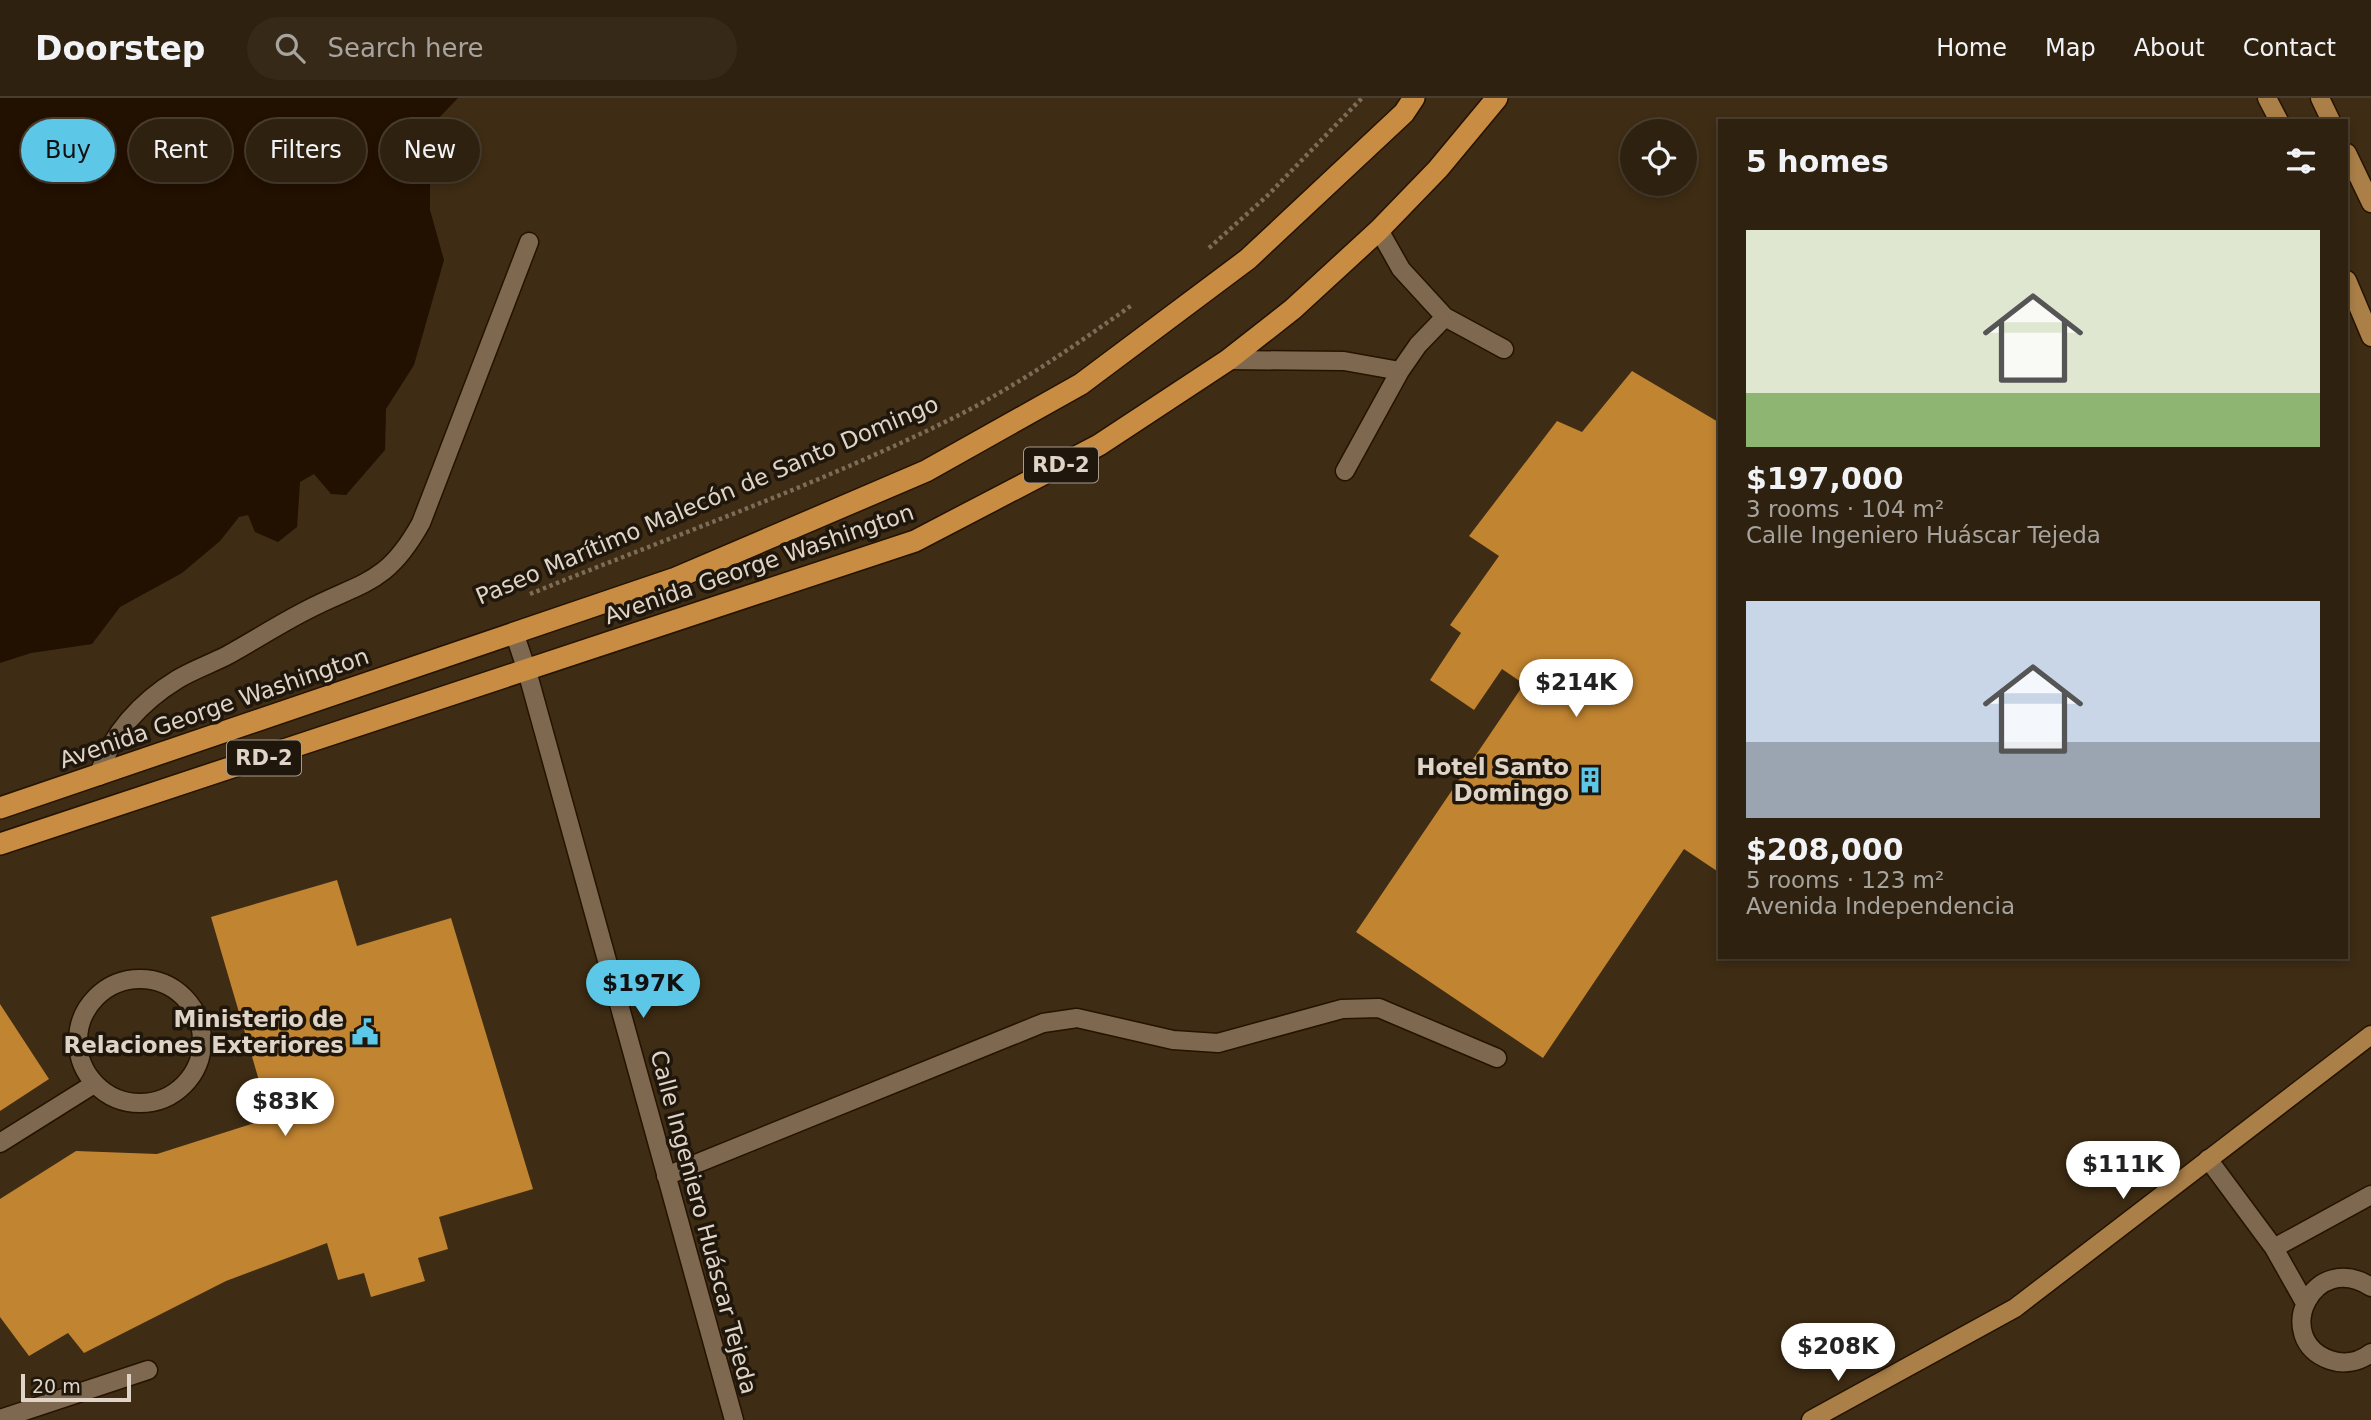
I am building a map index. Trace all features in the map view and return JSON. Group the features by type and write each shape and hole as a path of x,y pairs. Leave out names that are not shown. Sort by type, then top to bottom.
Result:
{"highway":[{"name":"Avenida George Washington","path":"0,808 676,578 926,471 1081,384 1248,258 1394,122 1414,98"},
{"name":"Avenida George Washington","path":"0,845 915,541 1099,445 1228,360 1293,309 1379,230 1438,169 1497,98"}],"main road":[{"path":"2267,98 2278,119"},
{"path":"2320,98 2330,119"},
{"path":"2348,155 2371,203"},
{"path":"2348,281 2371,337"},
{"path":"1811,1420 2015,1308 2371,1035"}],"street":[{"path":"1379,230 1401,269 1445,317 1504,349"},
{"path":"99,776 104,754 126,724 148,701 179,678 225,656 307,610 369,583 401,554 421,523 529,242"},
{"path":"1345,471 1400,371 1445,317"},
{"path":"1228,360 1344,361 1400,371"},
{"name":"Calle Ingeniero Huáscar Tejeda","path":"514,632 734,1420"},
{"path":"127,980 159,981 187,998 202,1027 201,1060 184,1088 155,1103 122,1102 94,1084 79,1055 80,1023 97,995 127,980"},
{"path":"666,1176 1043,1023 1066,1019 1109,1023 1174,1040 1218,1043 1342,1009 1379,1008 1497,1058"},
{"path":"0,1143 94,1084"},
{"path":"2208,1159 2274,1248 2305,1303"},
{"path":"2274,1248 2371,1195"},
{"path":"2371,1287 2349,1277 2335,1278 2323,1283 2305,1303 2302,1329 2306,1341 2315,1352 2339,1363 2353,1362 2371,1353"},
{"path":"0,1419 148,1370"}],"path":[{"path":"1199,255 1268,196 1362,98"},
{"name":"Paseo Marítimo Malecón de Santo Domingo","path":"524,596 893,447 959,415 1022,379 1133,305"}],"shaded area":[{"path":"0,98 458,98 438,119 380,119 380,182 430,182 430,210 444,260 414,365 386,409 385,450 346,495 331,494 314,474 300,482 297,527 278,542 255,532 248,515 239,517 220,541 182,573 120,607 92,644 31,653 0,663"}],"building":[{"name":"Hotel Santo Domingo","path":"1632,371 1718,422 1718,872 1684,849 1543,1058 1356,932 1524,684 1502,669 1474,710 1430,680 1461,633 1450,625 1499,556 1469,536 1557,421 1582,432"},
{"name":"Ministerio de Relaciones Exteriores","path":"337,880 357,946 451,918 533,1189 439,1217 448,1249 418,1258 425,1281 371,1297 364,1273 338,1280 327,1243 226,1281 84,1353 68,1333 29,1356 0,1317 0,1199 76,1151 157,1154 270,1118 211,917"},
{"path":"0,1004 49,1079 0,1111"}],"place":[{"name":"Hotel Santo Domingo","path":"1590,780"},
{"name":"Ministerio de Relaciones Exteriores","path":"365,1032"}]}
